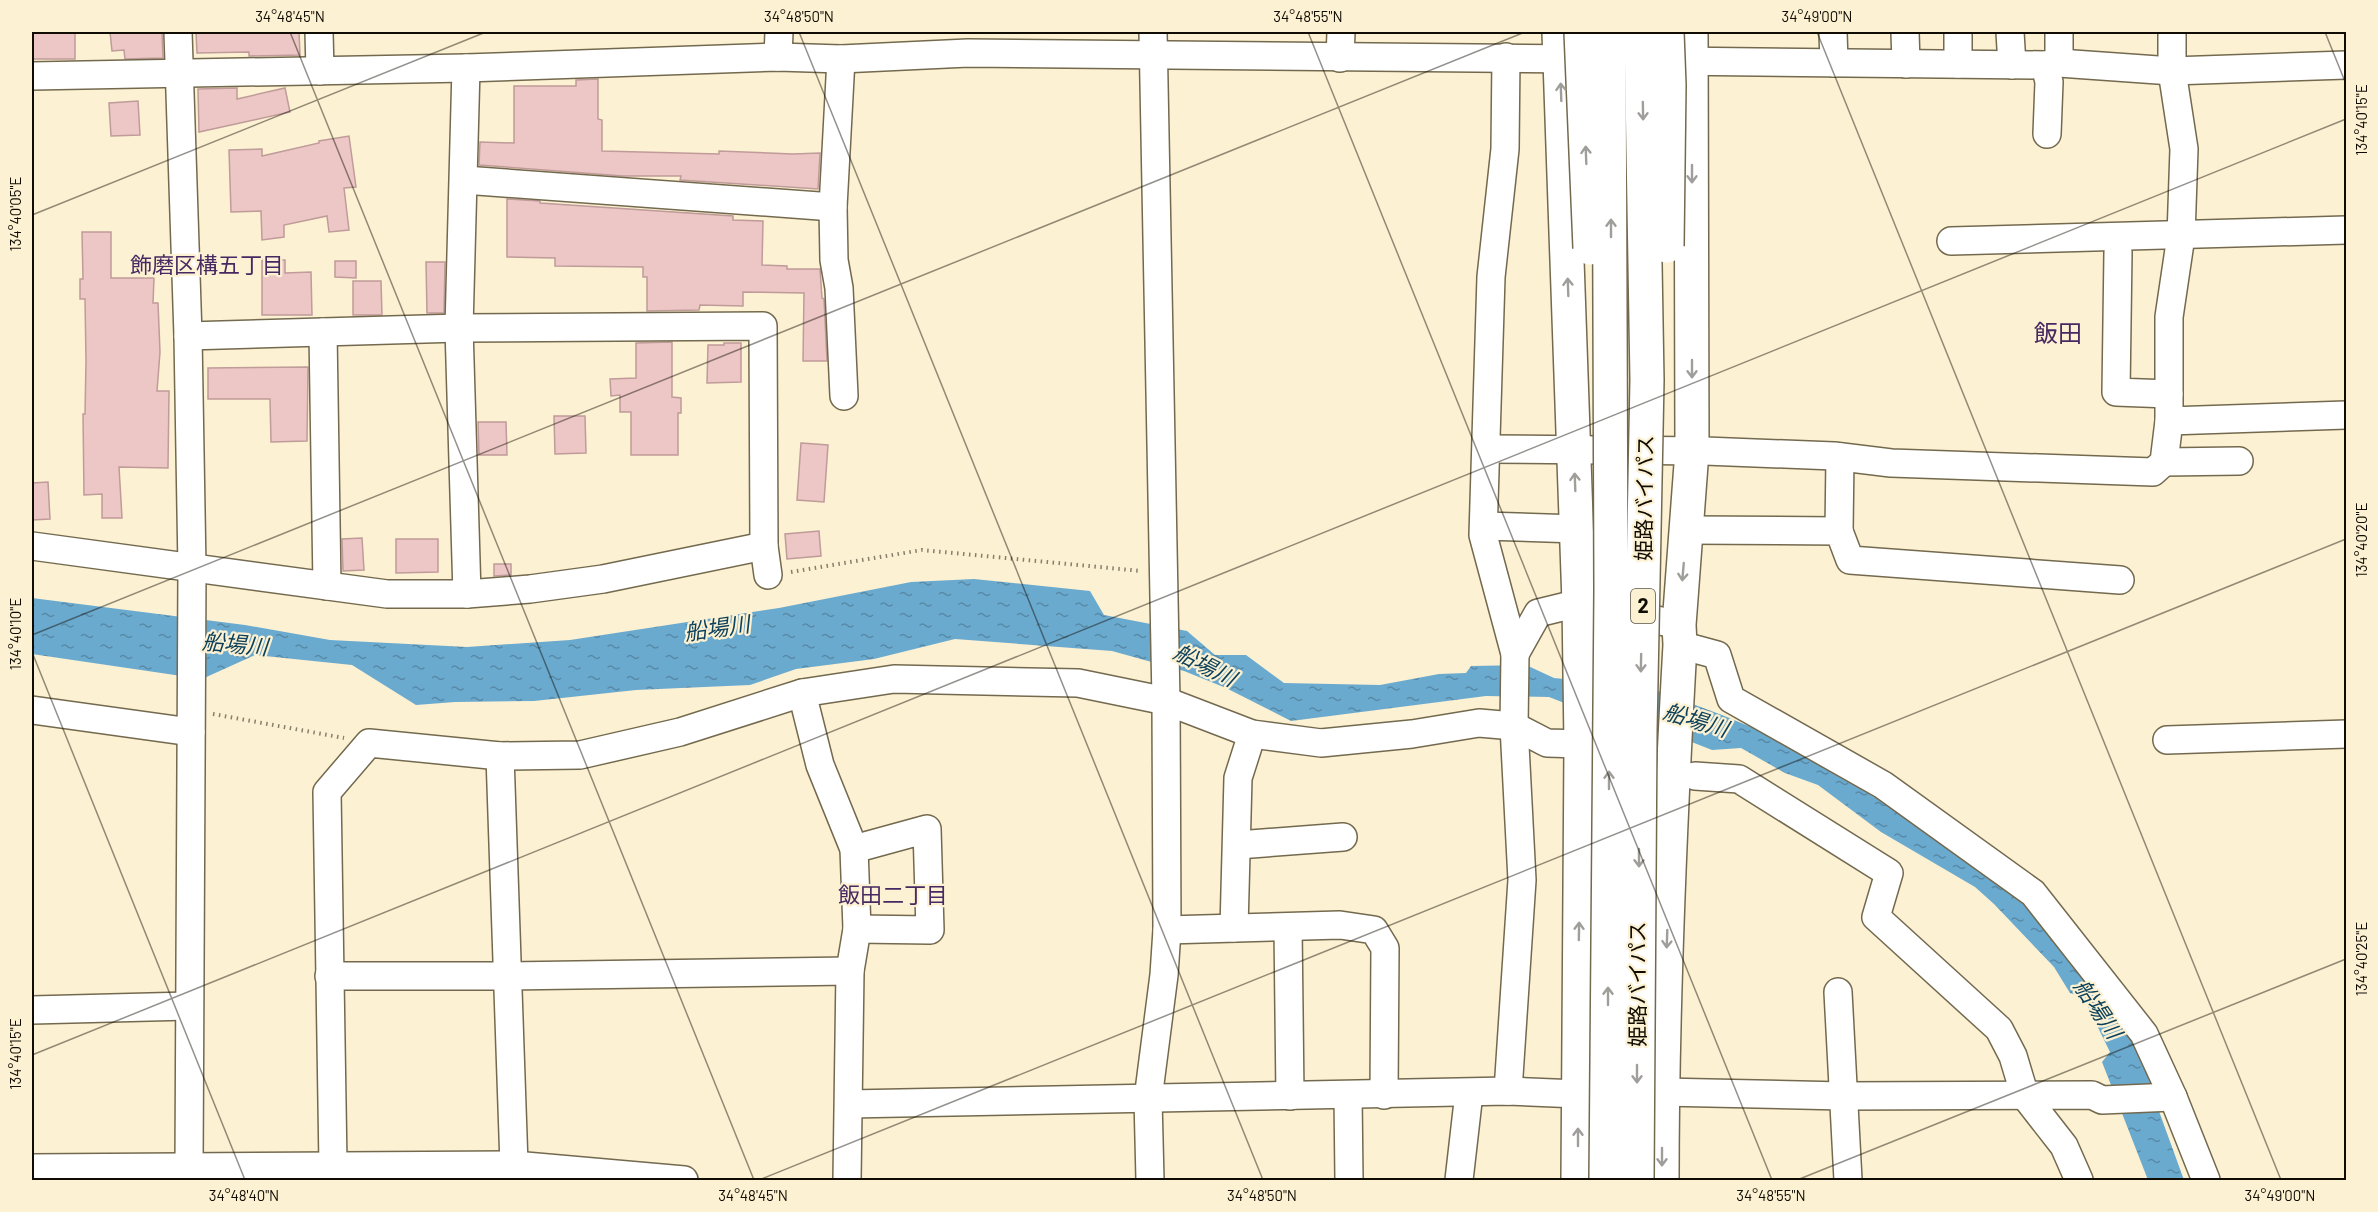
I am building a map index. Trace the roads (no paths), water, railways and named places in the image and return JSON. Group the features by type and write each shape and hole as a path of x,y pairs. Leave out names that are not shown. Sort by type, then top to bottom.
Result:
{"highway":[{"path":"1581,32 1593,331 1611,591"},
{"name":"姫路バイパス","path":"1606,1180 1611,591 1610,32"},
{"name":"姫路バイパス","path":"1636,1180 1640,719 1647,380 1641,32"},
{"path":"1647,380 1666,261 1669,85 1667,32"},
{"path":"1559,45 1580,603 1578,1180"},
{"path":"1662,1180 1662,1092 1684,776 1680,635 1692,451 1692,46"}],"street":[{"path":"178,32 188,336 192,569 190,1173"},
{"path":"319,32 320,71"},
{"path":"1833,32 1834,63"},
{"path":"1905,32 1905,64"},
{"path":"1958,32 1958,64"},
{"path":"2010,32 2012,65"},
{"path":"2048,134 2049,82 2059,32"},
{"path":"1487,449 1692,451 1840,457 1891,463 2153,472 2164,462 2169,421 2169,317 2181,236 2184,149 2172,71 2172,32"},
{"path":"32,76 466,68 779,44 841,59 968,42 1341,45 1506,57 1559,45 1692,46 1834,63 2052,64 2172,71 2346,65"},
{"path":"1150,1180 1148,1099 1164,975 1167,930 1166,701 1153,42"},
{"path":"1506,57 1505,149 1491,277 1484,535 1515,654 1514,726 1522,880 1508,1091"},
{"path":"841,59 833,207 834,260 839,288 844,396"},
{"path":"466,68 459,328 467,594"},
{"path":"464,180 833,207"},
{"path":"1952,241 2346,230"},
{"path":"2118,252 2116,392 2169,394"},
{"path":"188,336 459,328 763,326 764,546 768,575"},
{"path":"323,332 327,586"},
{"path":"2169,421 2346,416"},
{"path":"1840,457 1839,531 1850,560 2120,580"},
{"path":"2164,462 2240,461"},
{"path":"1484,526 1577,529"},
{"path":"1687,530 1839,531"},
{"path":"32,546 387,594 467,594 530,590 603,579 764,546"},
{"path":"1515,654 1538,614 1580,603 1680,635 1717,655 1731,699 1883,785 2032,893 2144,1035 2173,1097 2206,1180"},
{"path":"333,1165 327,792 369,743 500,756 580,755 680,732 802,693 894,679 1078,683 1166,701 1252,734 1321,743 1412,734 1479,723 1514,726 1547,743 1581,744"},
{"path":"802,693 820,765 854,849 857,929 850,971 847,1180"},
{"path":"32,710 191,721"},
{"path":"1234,928 1239,778 1252,734"},
{"path":"2167,740 2346,735"},
{"path":"500,756 516,1173"},
{"path":"1684,776 1739,779 1889,873 1876,917 1999,1029 2013,1056 2025,1096 2064,1146 2079,1180"},
{"path":"854,849 927,829 930,930 857,929"},
{"path":"1238,845 1343,837"},
{"path":"1167,930 1340,925 1374,930 1385,948 1384,1095"},
{"path":"1288,927 1290,1096"},
{"path":"329,976 850,971"},
{"path":"1838,992 1848,1180"},
{"path":"32,1010 189,1006"},
{"path":"849,1104 1508,1091 1578,1094"},
{"path":"1662,1092 1843,1096 2092,1095 2102,1100 2173,1097"},
{"path":"1459,1180 1469,1093"},
{"path":"1348,1095 1349,1180"},
{"path":"32,1167 190,1173 333,1165 684,1180"}],"water":[{"name":"船場川","path":"974,579 1090,591 1104,615 1187,631 1215,655 1246,655 1284,683 1380,685 1439,674 1466,673 1471,666 1526,665 1554,678 1647,687 1780,739 1975,859 2054,933 2126,1030 2147,1068 2160,1114 2184,1180 2148,1180 2102,1062 2110,1052 2083,997 2070,993 2054,967 1975,887 1881,832 1818,785 1785,773 1741,748 1712,750 1656,728 1595,715 1549,697 1486,696 1291,721 1226,688 1184,671 1112,651 955,639 874,659 796,669 750,685 636,690 534,701 416,705 352,665 255,655 202,679 32,654 32,598 245,625 330,640 467,647 570,640 779,608 911,582"}],"district":[{"name":"飾磨区構五丁目","path":"207,265"},
{"name":"飯田","path":"2058,334"},
{"name":"飯田二丁目","path":"893,895"}]}
